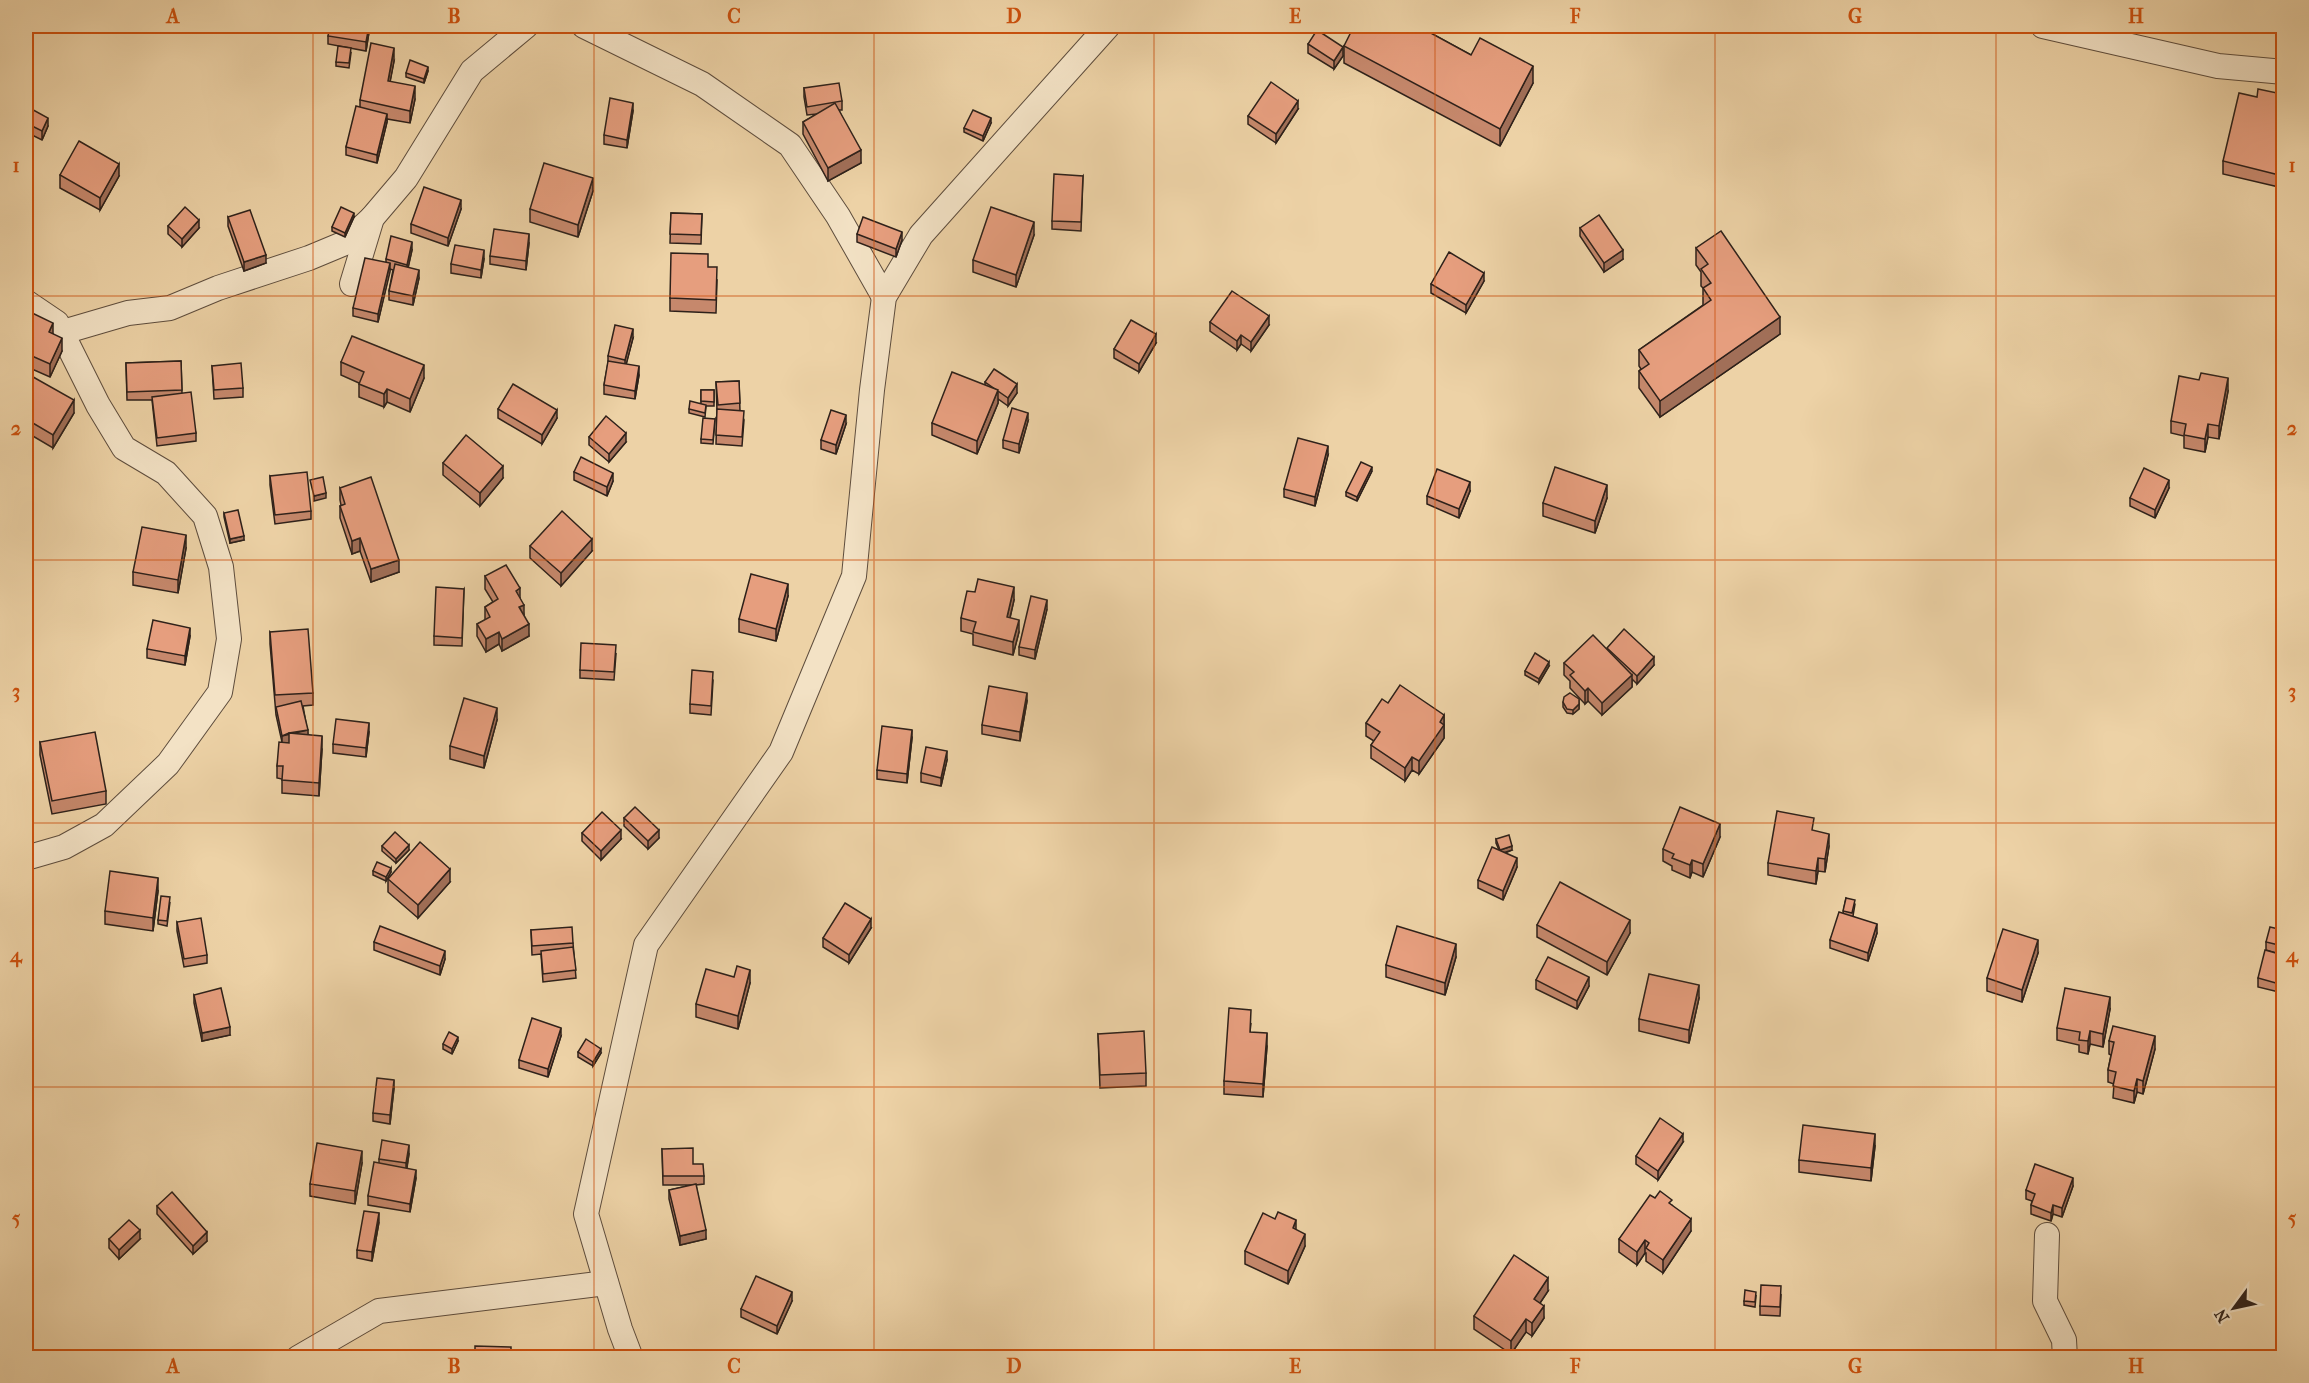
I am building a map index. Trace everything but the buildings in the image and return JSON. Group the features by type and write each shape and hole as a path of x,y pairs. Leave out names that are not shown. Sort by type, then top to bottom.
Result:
{"street":[{"path":"63,332 128,313 170,308 218,288 309,258 345,243 372,218 406,178 472,71 526,26"},
{"path":"584,26 702,84 790,145 838,216 884,297"},
{"path":"631,1358 586,1214 646,945 781,753 854,576 872,390 884,297 921,236 1108,26"},
{"path":"2043,26 2218,66 2283,72"},
{"path":"352,284 372,218"},
{"path":"26,302 57,323 98,405 124,448 166,473 205,516 221,567 229,639 220,692 168,764 104,825 64,847 26,858"},
{"path":"2047,1235 2044,1301 2064,1340 2066,1358"},
{"path":"298,1358 380,1311 606,1283"}]}
